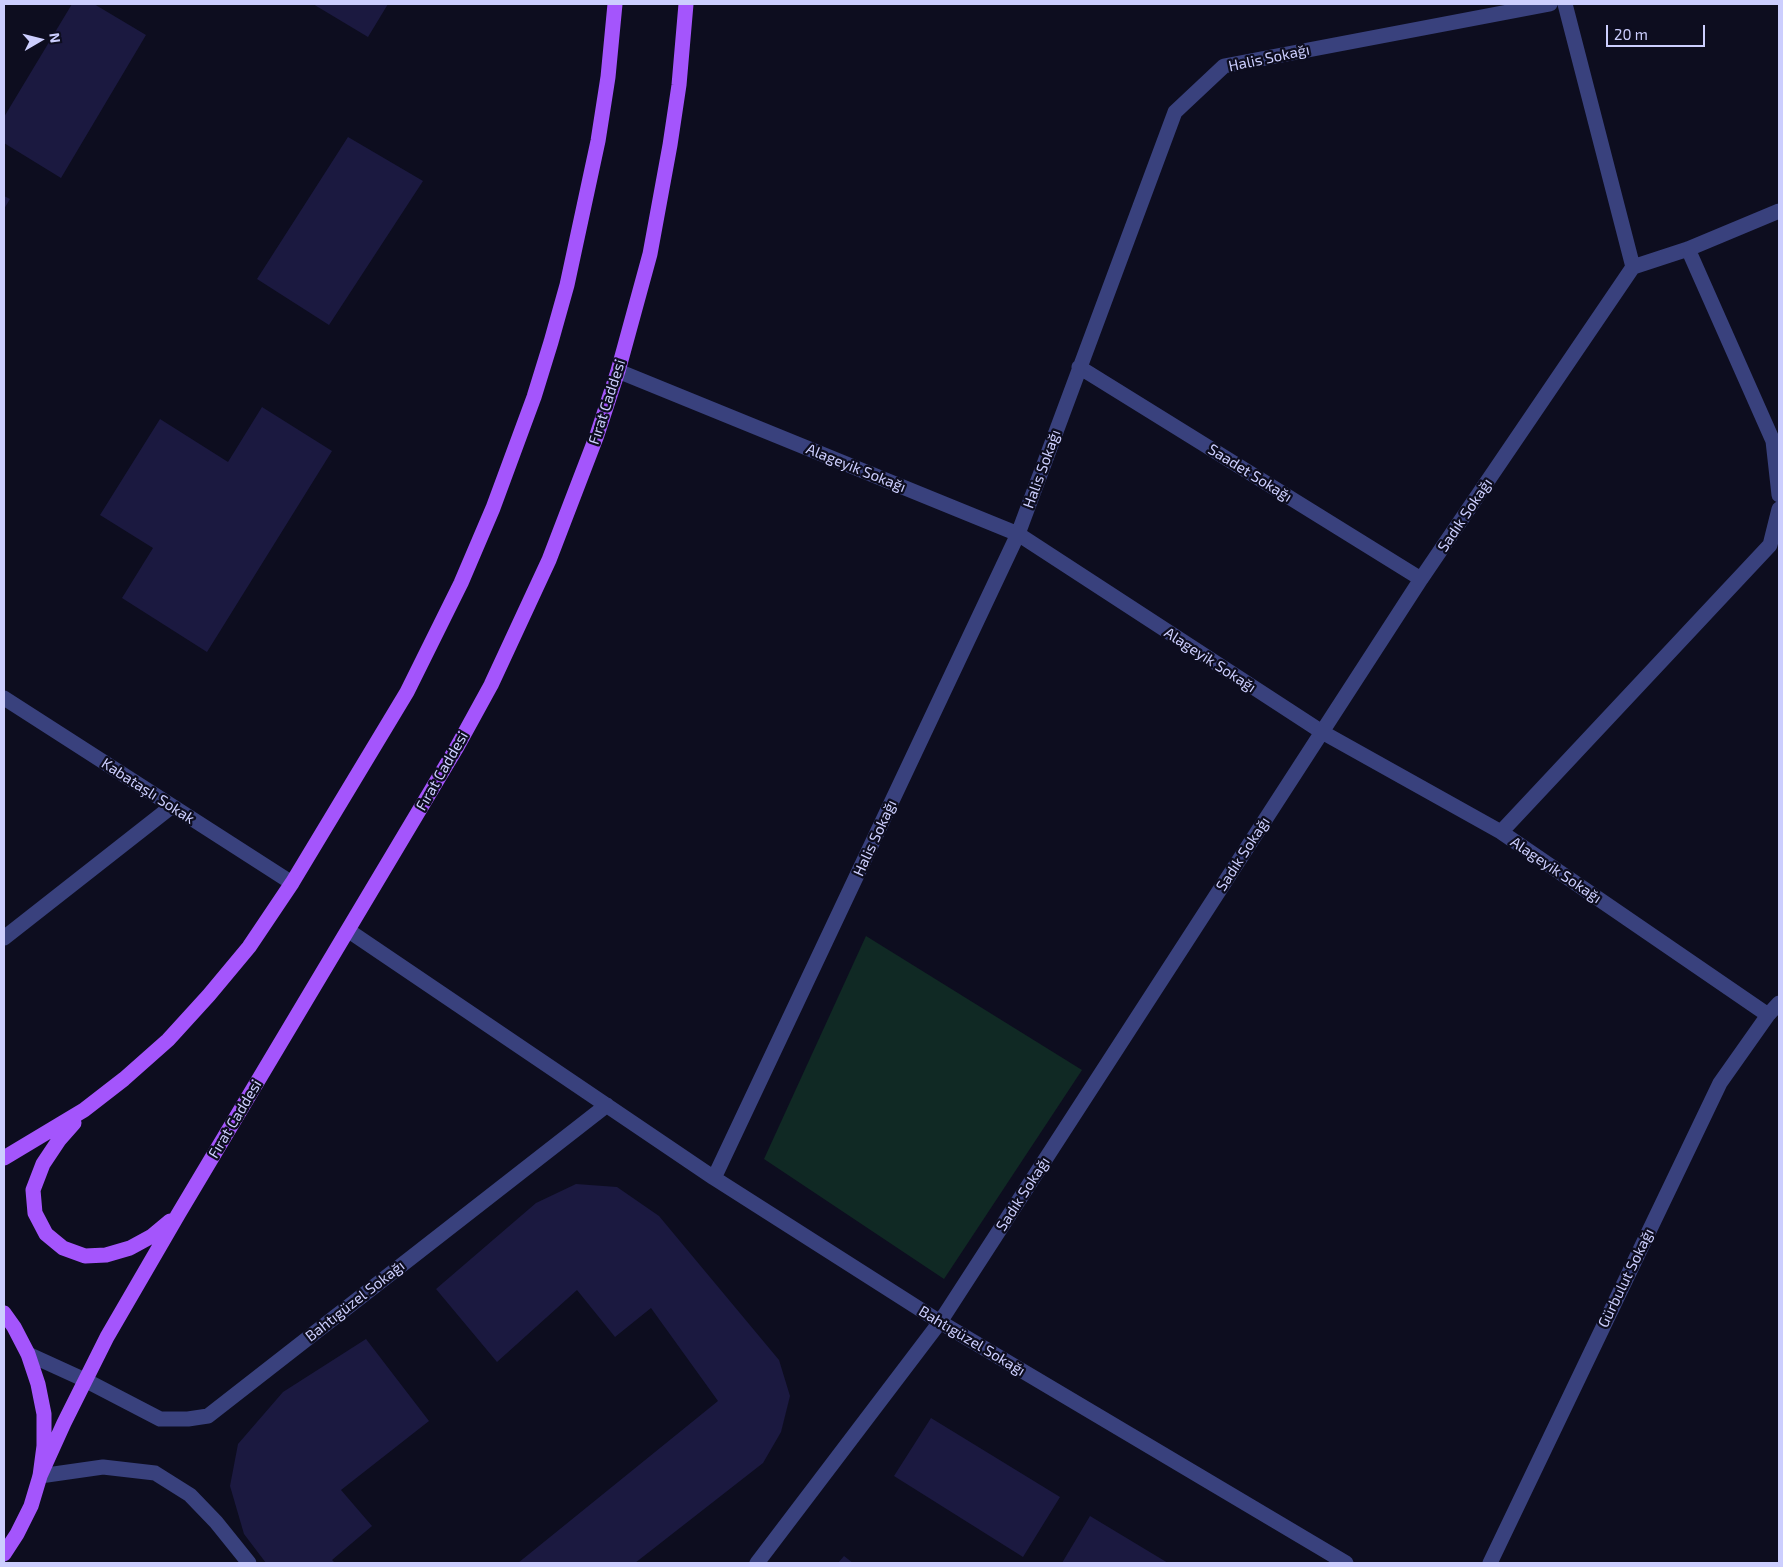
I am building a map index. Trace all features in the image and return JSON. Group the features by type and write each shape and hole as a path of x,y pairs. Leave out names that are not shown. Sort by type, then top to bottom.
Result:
{"main road":[{"path":"4,1158 84,1110 124,1079 174,1034 249,947 292,883 408,692 461,583 514,451 551,342 568,285 598,141 608,77 615,4"},
{"name":"Fırat Caddesi","path":"40,1476 84,1380 107,1337 457,747 491,685 549,560 574,498 618,371 650,254 678,85 686,4"},
{"path":"84,1110 59,1140 43,1164 33,1190 35,1213 46,1234 63,1248 85,1256 106,1255 130,1248 152,1236 179,1213"},
{"path":"4,1313 14,1327 28,1354 38,1384 44,1414 44,1446 40,1476 31,1506 17,1534 4,1554"},
{"path":"11,1563 17,1534"}],"street":[{"name":"Halis Sokağı","path":"714,1178 1018,534 1174,112 1224,66 1550,4"},
{"path":"1564,4 1633,267 1688,249 1779,211"},
{"path":"1688,249 1773,441 1779,495"},
{"name":"Sadık Sokağı","path":"756,1563 940,1322 1421,579 1633,267"},
{"name":"Saadet Sokağı","path":"1079,367 1421,579"},
{"name":"Alageyik Sokağı","path":"618,371 1018,534 1322,732 1501,832 1768,1015"},
{"path":"1501,832 1770,545 1779,509"},
{"name":"Kabataşlı Sokak","path":"4,698 292,883"},
{"path":"4,938 171,807"},
{"name":"Bahtıgüzel Sokağı","path":"349,930 714,1178 940,1322 1346,1563"},
{"name":"Gürbulut Sokağı","path":"1490,1563 1720,1083 1768,1015 1779,1003"},
{"name":"Bahtıgüzel Sokağı","path":"28,1354 160,1419 188,1419 208,1416 607,1104"},
{"path":"40,1476 103,1467 155,1474 190,1495 216,1522 248,1563"}],"green space":[{"path":"866,936 1082,1070 944,1279 764,1159"}],"building":[{"path":"72,4 94,4 146,35 61,178 4,143 4,117"},
{"path":"313,4 388,4 368,37"},
{"path":"348,137 423,181 329,325 257,279"},
{"path":"4,196 10,199 4,209"},
{"path":"262,407 332,451 207,652 122,598 153,548 100,515 160,419 228,462"},
{"path":"576,1184 617,1187 659,1216 779,1360 790,1396 781,1432 763,1463 635,1563 518,1563 718,1401 651,1308 615,1337 577,1290 497,1362 436,1289 536,1203"},
{"path":"366,1339 429,1421 341,1490 372,1526 332,1560 335,1563 266,1563 244,1534 230,1486 238,1444 283,1392"},
{"path":"931,1418 1060,1497 1023,1557 894,1476"},
{"path":"1090,1516 1168,1563 1062,1563"},
{"path":"844,1556 853,1563 838,1563"}]}
